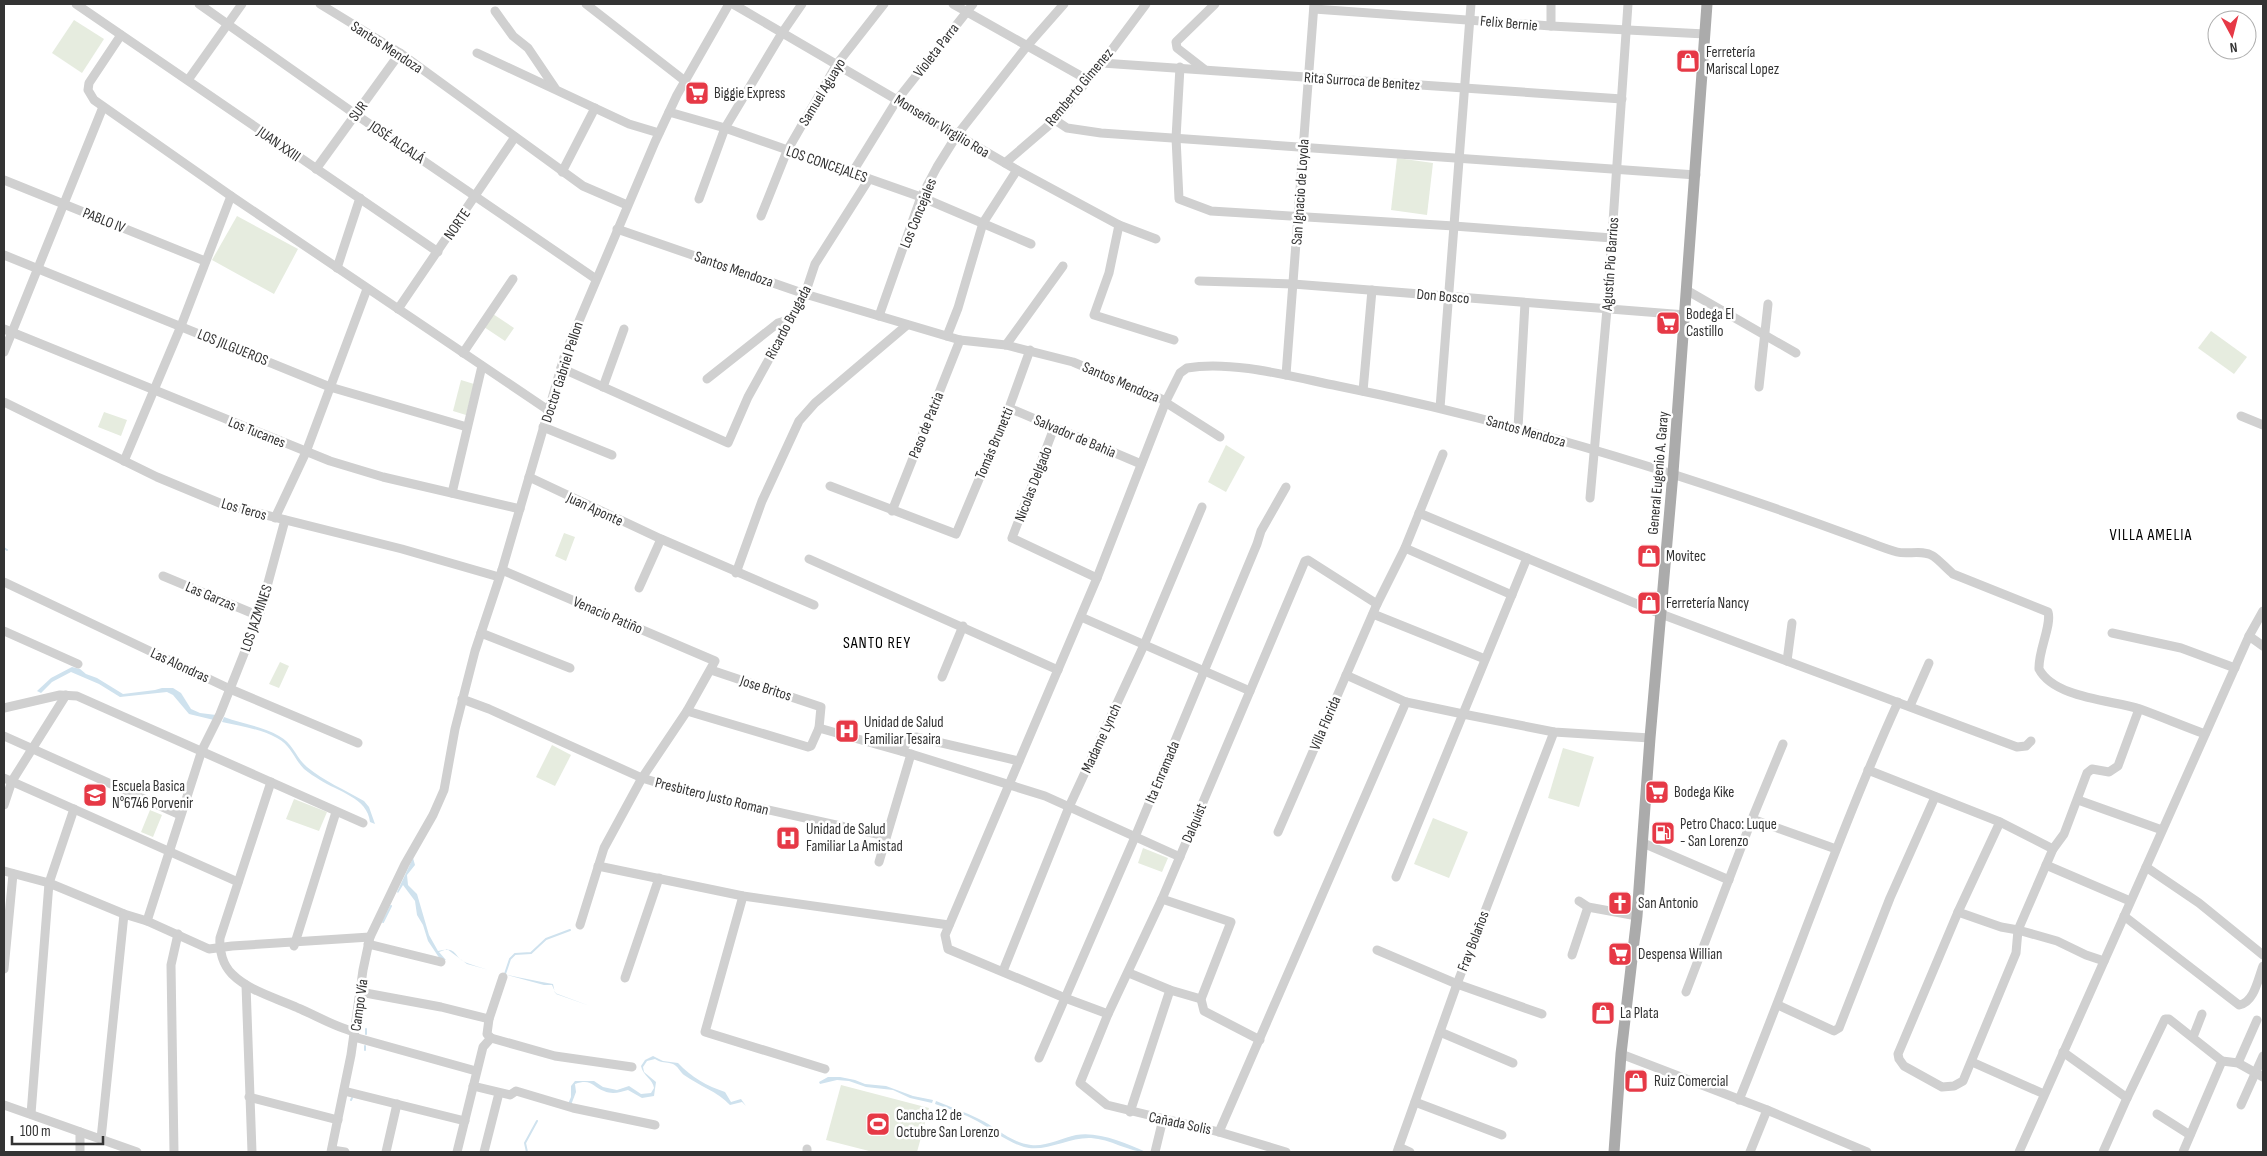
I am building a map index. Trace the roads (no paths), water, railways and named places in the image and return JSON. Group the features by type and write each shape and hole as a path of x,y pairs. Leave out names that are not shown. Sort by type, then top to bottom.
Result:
{"main road":[{"name":"General Eugenio A. Garay","path":"1614,1152 1620,1054 1637,916 1650,738 1688,291 1707,4"}],"street":[{"name":"JUAN XXIII","path":"76,4 438,252"},
{"name":"JOSÉ ALCALÁ","path":"199,4 355,114 596,279"},
{"path":"188,80 242,4"},
{"path":"586,4 685,81"},
{"name":"Doctor Gabriel Pellon","path":"411,852 441,798 462,699 520,509 560,368 659,132 685,81 729,4"},
{"name":"Monseñor Virgilio Roa","path":"733,4 1016,170 1119,225 1156,239"},
{"path":"699,199 726,128 782,33 802,4"},
{"name":"Samuel Aguayo","path":"761,216 787,151 837,64 884,4"},
{"path":"953,4 1088,80"},
{"name":"Violeta Parra","path":"852,173 897,100 972,4"},
{"name":"Los Concejales","path":"879,316 921,197 957,135 1027,46 1064,4"},
{"name":"Remberto Gimenez","path":"1004,163 1055,120 1102,63 1146,4"},
{"path":"1204,69 1177,48 1176,42 1215,4"},
{"path":"1440,408 1471,4"},
{"path":"1551,4 1551,26"},
{"name":"Agustín Pio Barrios","path":"1590,498 1607,308 1628,4"},
{"name":"Santos Mendoza","path":"325,5 400,53 562,172 584,186 627,205"},
{"name":"Felix Bernie","path":"1314,6 1390,9 1470,20 1551,26 1705,34"},
{"name":"San Ignacio de Loyola","path":"1286,375 1314,6"},
{"path":"495,11 513,36 528,48 557,90"},
{"path":"120,35 88,86 89,94 104,107 231,196 548,410"},
{"name":"SUR","path":"316,169 400,53"},
{"path":"477,53 629,124 659,132"},
{"name":"Rita Surroca de Benitez","path":"1102,63 1622,99"},
{"path":"1180,67 1176,138 1179,199 1211,211 1612,238"},
{"path":"4,352 8,331 104,107"},
{"path":"562,172 595,108"},
{"name":"LOS CONCEJALES","path":"669,112 726,128 921,197 1030,244"},
{"path":"1055,120 1060,125 1078,131 1696,175"},
{"name":"NORTE","path":"398,309 477,196 515,137"},
{"path":"947,336 958,308 983,223 1016,170"},
{"name":"Ricardo Brugada","path":"604,387 728,443 748,397 805,294 815,264 869,179"},
{"name":"PABLO IV","path":"4,180 205,261"},
{"path":"124,461 155,392 231,196"},
{"path":"337,268 360,198"},
{"path":"1119,225 1109,273 1094,315 1174,340"},
{"name":"Santos Mendoza","path":"617,229 805,294 960,340 1006,345 1073,362 1097,370 1166,402 1180,373 1187,368 1243,368 1286,375 1440,408 1518,428 1673,474 1776,508 1898,553 1922,553 1933,556 1942,566 1954,574 2045,610 2049,615 2049,622 2040,649 2039,670 2042,675 2050,683 2071,692 2139,709"},
{"name":"LOS JILGUEROS","path":"4,255 330,387 467,427"},
{"path":"1006,345 1063,266"},
{"path":"463,353 513,279"},
{"name":"Don Bosco","path":"1199,281 1293,284 1686,315"},
{"path":"275,518 306,452 367,288"},
{"path":"1363,391 1372,290"},
{"path":"1688,291 1796,353"},
{"path":"1518,428 1525,302"},
{"path":"1759,387 1768,304"},
{"path":"708,378 778,323 791,319"},
{"path":"736,573 762,501 799,421 815,403 907,324"},
{"path":"560,368 604,387 624,329"},
{"name":"Los Tucanes","path":"8,331 306,452 383,477 520,509"},
{"name":"Paso de Patria","path":"892,511 960,340"},
{"name":"Tomás Brunetti","path":"892,511 956,534 1009,408 1030,350"},
{"path":"452,493 482,366"},
{"name":"Los Teros","path":"4,402 185,490 222,504 501,573"},
{"path":"1108,1014 948,949 946,936 949,925 1097,578 1166,402 1220,437"},
{"name":"Salvador de Bahia","path":"1009,408 1141,464"},
{"path":"2241,416 2263,425"},
{"path":"543,427 612,455"},
{"name":"Nicolas Delgado","path":"1054,428 1012,536 1013,539 1097,578"},
{"name":"Villa Florida","path":"1278,832 1377,604 1405,548 1443,454"},
{"name":"Juan Aponte","path":"529,477 661,540 814,605"},
{"path":"830,486 892,511"},
{"name":"Ita Enramada","path":"1040,1058 1205,672 1258,544 1261,531 1286,487"},
{"name":"Madame Lynch","path":"1003,971 1069,807 1144,645 1202,507"},
{"path":"1419,513 1661,614 2017,747 2026,746 2031,740"},
{"name":"LOS JAZMINES","path":"147,921 202,750 216,724 259,616 285,520"},
{"path":"639,588 661,540"},
{"path":"1405,548 1512,595"},
{"path":"1396,877 1527,558"},
{"path":"809,559 963,626 1058,670"},
{"name":"Dalquist","path":"1080,1083 1108,1014 1162,898 1304,561 1308,560 1377,604"},
{"name":"Venacio Patiño","path":"501,573 715,661 711,670"},
{"name":"Las Garzas","path":"163,576 259,616"},
{"name":"Las Alondras","path":"4,582 230,689 358,742"},
{"path":"2019,1152 2249,636 2263,611"},
{"path":"1373,614 1485,659"},
{"path":"1081,616 1250,691"},
{"path":"1787,661 1792,623"},
{"path":"942,677 963,626"},
{"path":"4,631 78,664"},
{"path":"481,633 570,668"},
{"path":"2112,633 2181,648 2235,668"},
{"path":"2249,636 2263,646"},
{"path":"1910,706 1929,663"},
{"path":"580,925 604,848 642,778 687,711 711,670"},
{"name":"Jose Britos","path":"711,670 821,707 819,728"},
{"path":"1346,675 1406,702 1463,714 1554,732 1650,738"},
{"path":"4,805 8,779 32,749 66,695"},
{"path":"4,708 66,695 77,696 363,823"},
{"name":"Presbitero Justo Roman","path":"462,699 489,709 642,778 692,793 886,836"},
{"path":"1219,1132 1406,702"},
{"path":"1739,1100 1778,1005 1836,849 1898,702"},
{"path":"2000,822 1958,912 1900,1048 1899,1059 1904,1066 1942,1087 1954,1086 1963,1081 1972,1062 2016,953 2018,930 2053,849 2064,834 2089,770 2109,772 2118,766 2139,709 2205,734"},
{"path":"687,711 808,747 811,746 819,728 906,753 1009,784 1069,807 1180,856"},
{"name":"Fray Bolaños","path":"1398,1150 1457,984 1554,732"},
{"path":"4,736 180,815"},
{"path":"879,862 909,739 916,737 1019,761"},
{"path":"1686,992 1752,819 1783,744"},
{"path":"1868,770 2000,822 2053,849"},
{"path":"8,779 238,882"},
{"path":"271,782 220,938 220,949 227,969 246,985 355,1035 476,1071"},
{"path":"1778,1005 1834,1031 1839,1028 1890,898 1935,797"},
{"path":"2078,800 2162,830"},
{"path":"31,1114 49,884 74,809"},
{"path":"295,944 336,812"},
{"path":"1752,819 1836,849"},
{"path":"1643,843 1729,880"},
{"name":"Campo Vía","path":"331,1151 355,1035 369,941 411,852"},
{"path":"2046,864 2130,901"},
{"path":"598,866 743,896 949,925"},
{"path":"2146,867 2199,903 2263,955"},
{"path":"4,871 49,884 124,914 147,921 178,934 204,948 231,951 295,944 369,941 440,962"},
{"path":"4,969 13,874"},
{"path":"625,978 659,878"},
{"path":"743,896 704,1032 825,1069"},
{"path":"1162,898 1232,922 1200,999 1204,1011 1260,1040"},
{"path":"1579,901 1588,906 1637,916"},
{"path":"1572,954 1588,906"},
{"path":"1958,912 2000,927 2057,941 2086,956 2104,961"},
{"path":"101,1139 124,914"},
{"path":"2124,916 2239,1006 2245,1004 2250,999 2263,966"},
{"path":"174,1152 171,965 178,934"},
{"path":"1377,950 1457,984 1542,1014"},
{"path":"1128,973 1170,990 1200,999"},
{"path":"457,1152 476,1071 488,1040 486,1032 489,1020 503,978"},
{"path":"246,985 252,1152"},
{"path":"1130,1112 1170,990"},
{"path":"360,992 441,1007 489,1020"},
{"path":"2193,1037 2202,1014"},
{"path":"2103,1152 2165,1019 2170,1018 2222,1061 2238,1063 2259,1075"},
{"path":"2238,1063 2257,1020"},
{"path":"1440,1032 1512,1063"},
{"path":"488,1040 555,1056 632,1067"},
{"path":"2063,1052 2127,1098"},
{"path":"1620,1054 1767,1110 1867,1152"},
{"path":"2241,1105 2259,1075 2263,1056"},
{"path":"2183,1152 2222,1061"},
{"path":"1972,1062 2044,1094"},
{"name":"Cañada Solis","path":"1080,1083 1106,1105 1219,1132 1286,1152"},
{"path":"473,1086 510,1095 518,1092 569,1107 655,1125"},
{"path":"344,1091 464,1121"},
{"path":"484,1152 499,1093"},
{"path":"249,1097 338,1120"},
{"path":"1415,1102 1502,1135"},
{"path":"386,1152 398,1104"},
{"path":"4,1105 137,1152"},
{"path":"1750,1152 1767,1110"},
{"path":"2157,1114 2190,1135"},
{"path":"1155,1152 1163,1119"},
{"path":"80,1132 80,1152"},
{"path":"1398,1150 1410,1152"},
{"path":"331,1151 345,1152"}],"water":[{"path":"72,667 97,678 123,694 173,688 181,693 191,709 200,713 216,715 214,720 189,714 173,695 167,692 120,697 99,684 71,672 52,682 41,693 37,691 51,678"},
{"path":"224,717 266,730 284,739 307,767 327,781 364,801 369,807 375,824 370,822 364,807 358,801 304,769 282,741 257,730 222,722"},
{"path":"413,858 415,865 407,875 408,885 417,894 429,935 438,951 445,950 439,952 446,960 440,959 428,941 423,925 417,915 415,901 403,885 397,892"},
{"path":"501,973 553,984 554,990 552,985 544,985"},
{"path":"556,993 590,1006 556,994"},
{"path":"653,1056 663,1061 678,1063 688,1073 725,1092 731,1102 741,1099 746,1106 742,1102 730,1105 719,1096 684,1075 675,1065 670,1063 655,1059 647,1061 643,1067 644,1072 641,1066 645,1060"},
{"path":"644,1072 656,1082 654,1096 642,1098 628,1090 610,1093 591,1084 581,1082 575,1084 576,1092 571,1105 568,1104 571,1097 571,1086 575,1081 594,1081 603,1087 617,1090 629,1086 641,1094 651,1093 654,1088"},
{"path":"828,1077 840,1077 865,1084 886,1086 913,1096 933,1100 932,1103 910,1098 893,1090 866,1087 849,1081 837,1080 820,1084 819,1082"},
{"path":"936,1101 979,1119 1010,1138 1024,1144 1042,1145 1085,1134 1103,1136 1146,1152 1091,1138 1083,1138 1049,1147 1024,1147 1006,1139 972,1118 935,1104"}],"waterway":[{"path":"383,922 391,906"},
{"path":"505,974 510,959 515,954 531,953 546,939 570,930"},
{"path":"366,1029 366,1034"},
{"path":"527,1152 525,1143 537,1121"}],"place":[{"name":"Ferretería Mariscal Lopez","path":"1688,61"},
{"name":"Biggie Express","path":"697,93"},
{"name":"Bodega El Castillo","path":"1668,323"},
{"name":"Movitec","path":"1649,556"},
{"name":"Ferretería Nancy","path":"1649,603"},
{"name":"Unidad de Salud Familiar Tesaira","path":"847,731"},
{"name":"Bodega Kike","path":"1657,792"},
{"name":"Escuela Basica N°6746 Porvenir","path":"95,795"},
{"name":"Petro Chaco: Luque - San Lorenzo","path":"1663,833"},
{"name":"Unidad de Salud Familiar La Amistad","path":"788,838"},
{"name":"San Antonio","path":"1620,903"},
{"name":"Despensa Willian","path":"1620,954"},
{"name":"La Plata","path":"1603,1013"},
{"name":"Ruiz Comercial","path":"1636,1081"},
{"name":"Cancha 12 de Octubre San Lorenzo","path":"878,1124"}],"district":[{"name":"VILLA AMELIA","path":"2151,534"},
{"name":"SANTO REY","path":"877,642"}]}
